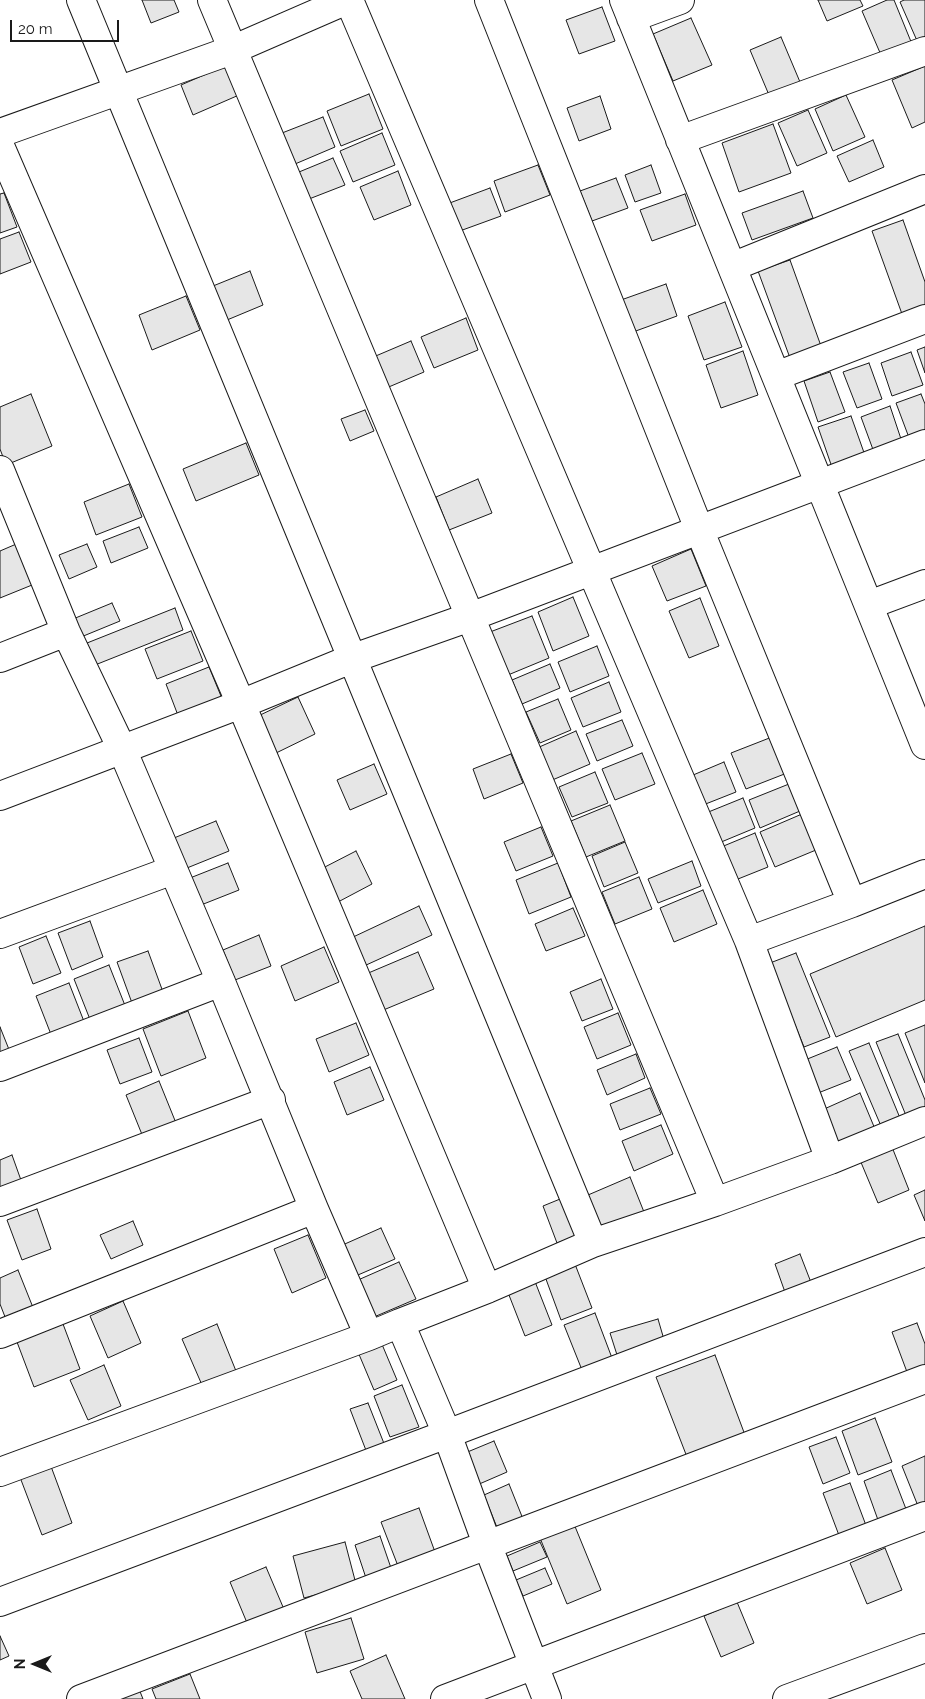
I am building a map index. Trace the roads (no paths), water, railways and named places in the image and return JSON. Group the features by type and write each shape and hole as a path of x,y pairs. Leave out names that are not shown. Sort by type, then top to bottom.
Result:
{"street":[{"path":"81,0 593,1242"},
{"path":"212,0 715,1202"},
{"path":"0,133 232,50 348,0 749,941 830,1160"},
{"path":"489,0 699,529 852,903"},
{"path":"680,0 627,9 869,605 920,716 925,745"},
{"path":"680,140 925,51"},
{"path":"0,146 241,704 487,1289"},
{"path":"732,268 925,189"},
{"path":"776,376 925,319"},
{"path":"0,796 241,704 352,659 470,617 925,444"},
{"path":"0,470 10,524 66,632 122,749 369,1336"},
{"path":"869,605 925,584"},
{"path":"0,658 66,632"},
{"path":"0,934 174,870"},
{"path":"749,941 925,874"},
{"path":"0,1067 221,982"},
{"path":"0,1202 270,1100"},
{"path":"0,1472 369,1336 400,1322 487,1289 593,1242 715,1202 830,1160 925,1121"},
{"path":"0,1334 314,1209"},
{"path":"0,1602 925,1252"},
{"path":"400,1322 447,1434 547,1699"},
{"path":"81,1699 925,1379"},
{"path":"445,1699 925,1516"},
{"path":"787,1699 925,1648"}]}
